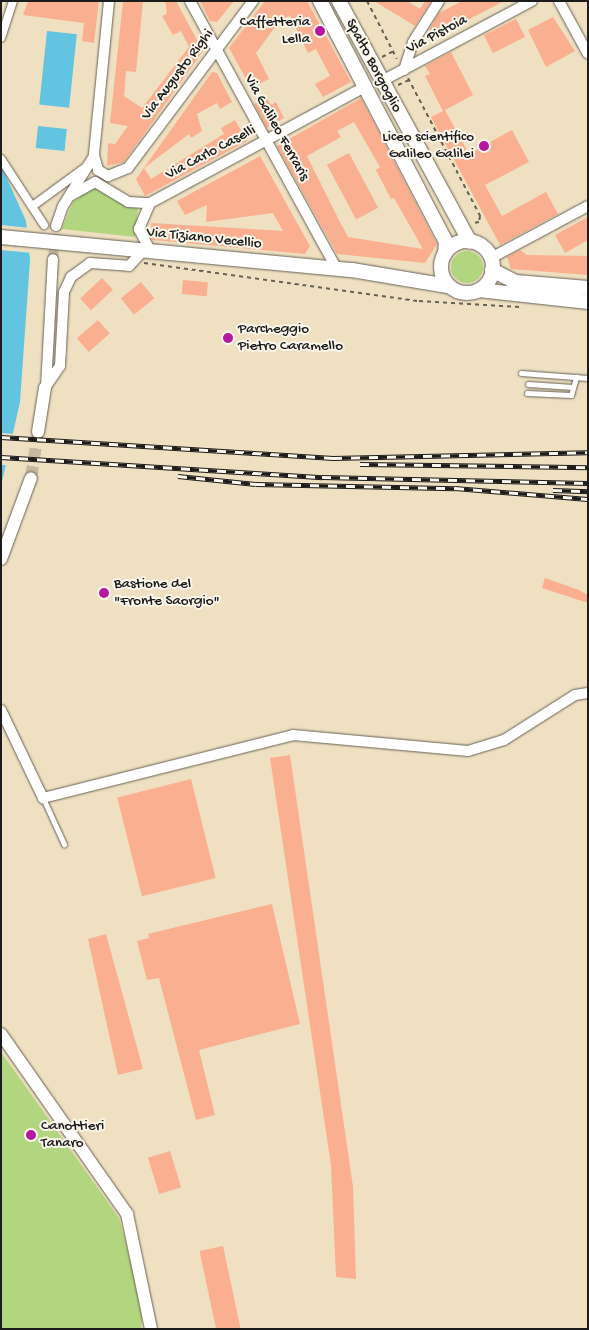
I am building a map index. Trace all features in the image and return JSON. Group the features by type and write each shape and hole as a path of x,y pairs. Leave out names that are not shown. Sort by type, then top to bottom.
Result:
{"main road":[{"name":"Spalto Borgoglio","path":"320,1 446,242 443,259 448,286"},
{"name":"Spalto Borgoglio","path":"339,1 389,84 470,242 483,247 492,264 516,282 588,288"},
{"name":"Via Tiziano Vecellio","path":"1,237 144,253 337,269 402,278"},
{"path":"402,278 430,276 456,244 470,242"},
{"path":"480,290 492,264"},
{"path":"402,278 448,286 467,293 480,290 588,302"}],"street":[{"path":"1,38 13,1"},
{"path":"56,226 70,196 92,160 109,1"},
{"name":"Via Galileo Ferraris","path":"190,1 265,141 337,269"},
{"name":"Via Augusto Righi","path":"92,160 102,174 128,168 253,1"},
{"path":"404,70 413,42 439,1"},
{"name":"Via Pistoia","path":"389,84 404,70 532,1"},
{"path":"559,1 588,54"},
{"name":"Via Carlo Caselli","path":"150,202 366,86"},
{"path":"1,159 34,205 44,225"},
{"path":"34,205 92,160"},
{"path":"46,388 60,366 64,292 71,277 90,263 122,267 144,253 139,230 150,202 128,202 95,182 70,196"},
{"path":"492,264 588,206"},
{"path":"38,432 46,388 53,259"},
{"path":"1,560 30,478"},
{"path":"1,710 43,798 293,736 468,751 504,740 575,695 588,692"},
{"path":"1,1034 127,1214 151,1329"}],"lane":[{"path":"521,373 588,378"},
{"path":"527,393 571,395 576,377"},
{"path":"528,384 573,387"},
{"path":"43,798 64,844"}],"path":[{"path":"366,1 480,216 479,222 472,223"},
{"path":"379,59 394,51"},
{"path":"389,84 409,80"},
{"path":"144,253 147,266 419,301 528,308"}],"green space":[{"path":"91,188 101,188 128,206 138,208 135,237 62,229 73,202"},
{"path":"467,251 479,255 483,267 479,279 467,283 455,279 451,267 455,255"},
{"name":"Canottieri Tanaro","path":"1,1052 119,1218 143,1308 141,1329 1,1329"}],"water":[{"path":"47,31 77,34 69,108 39,105"},
{"path":"38,126 67,129 65,151 36,148"},
{"path":"1,165 26,221 30,260 20,402 1,486"}],"pier":[{"path":"1,225 29,228 32,253 1,250"},
{"path":"1,433 15,434 9,465 1,465"}],"building":[{"path":"28,1 99,1 94,43 82,41 84,23 23,15"},
{"path":"123,1 143,1 136,72 126,71 124,96 142,108 189,47 181,31 173,35 162,16 167,14 165,1 176,1 203,51 124,162 107,166 108,143 115,144 128,126 110,123"},
{"path":"200,1 234,1 217,22 210,21"},
{"path":"265,1 307,1 351,82 323,97 315,84 330,76 316,49 308,53 290,16 281,19 256,53 269,79 251,88 229,48"},
{"path":"374,1 407,1 420,9 425,1 431,1 415,26"},
{"path":"462,1 504,1 433,38 429,30 439,13"},
{"path":"553,17 575,51 546,67 528,30"},
{"path":"516,19 525,37 493,53 484,35"},
{"path":"451,52 473,95 445,110 469,154 512,130 529,162 485,185 502,216 546,192 558,214 500,245 431,117 443,111 425,76 430,74 425,66"},
{"path":"212,72 217,73 232,102 220,109 217,103 197,114 202,131 191,138 189,134 144,168 151,179 224,134 221,128 235,120 247,141 145,196 136,179"},
{"path":"266,97 271,105 276,102 284,118 267,128 254,104"},
{"path":"361,98 437,244 425,263 337,254 277,146","holes":["354,122 380,167 376,170 391,199 394,198 423,249 348,237 307,156 341,137 337,131"]},
{"path":"349,153 378,208 356,219 327,165"},
{"path":"260,156 310,246 305,254 152,240 151,223 283,231 273,213 206,222 207,205 185,215 177,201"},
{"path":"588,217 588,240 565,253 555,235"},
{"path":"520,250 527,255 588,256 588,275 511,269 507,257"},
{"path":"102,278 113,290 91,310 80,298"},
{"path":"183,280 208,282 207,296 182,294"},
{"path":"141,282 154,298 134,315 121,298"},
{"path":"98,320 110,334 89,352 77,338"},
{"path":"545,578 588,595 588,603 542,588"},
{"path":"290,755 353,1187 356,1279 336,1277 331,1165 270,758"},
{"path":"191,779 216,878 142,896 117,797"},
{"path":"272,904 300,1024 199,1050 215,1115 196,1120 159,978 147,980 137,941 149,938 148,934"},
{"path":"106,934 143,1069 118,1075 88,939"},
{"path":"170,1151 181,1187 159,1194 148,1158"},
{"path":"223,1246 241,1329 216,1329 200,1251"}],"tunnel":[{"path":"53,259 56,226"},
{"path":"31,478 38,432"}],"railway":[{"path":"1,437 333,458 588,452"},
{"path":"1,457 322,477 588,483"},
{"path":"360,464 588,467"},
{"path":"178,476 256,484 455,488 588,499"},
{"path":"553,490 588,491"}],"place":[{"name":"Caffetteria Lella","path":"320,31"},
{"name":"Liceo scientifico Galileo Galilei","path":"484,146"},
{"name":"Parcheggio Pietro Caramello","path":"228,338"},
{"name":"Bastione del \"Fronte Saorgio\"","path":"104,593"},
{"name":"Canottieri Tanaro","path":"31,1135"}]}
